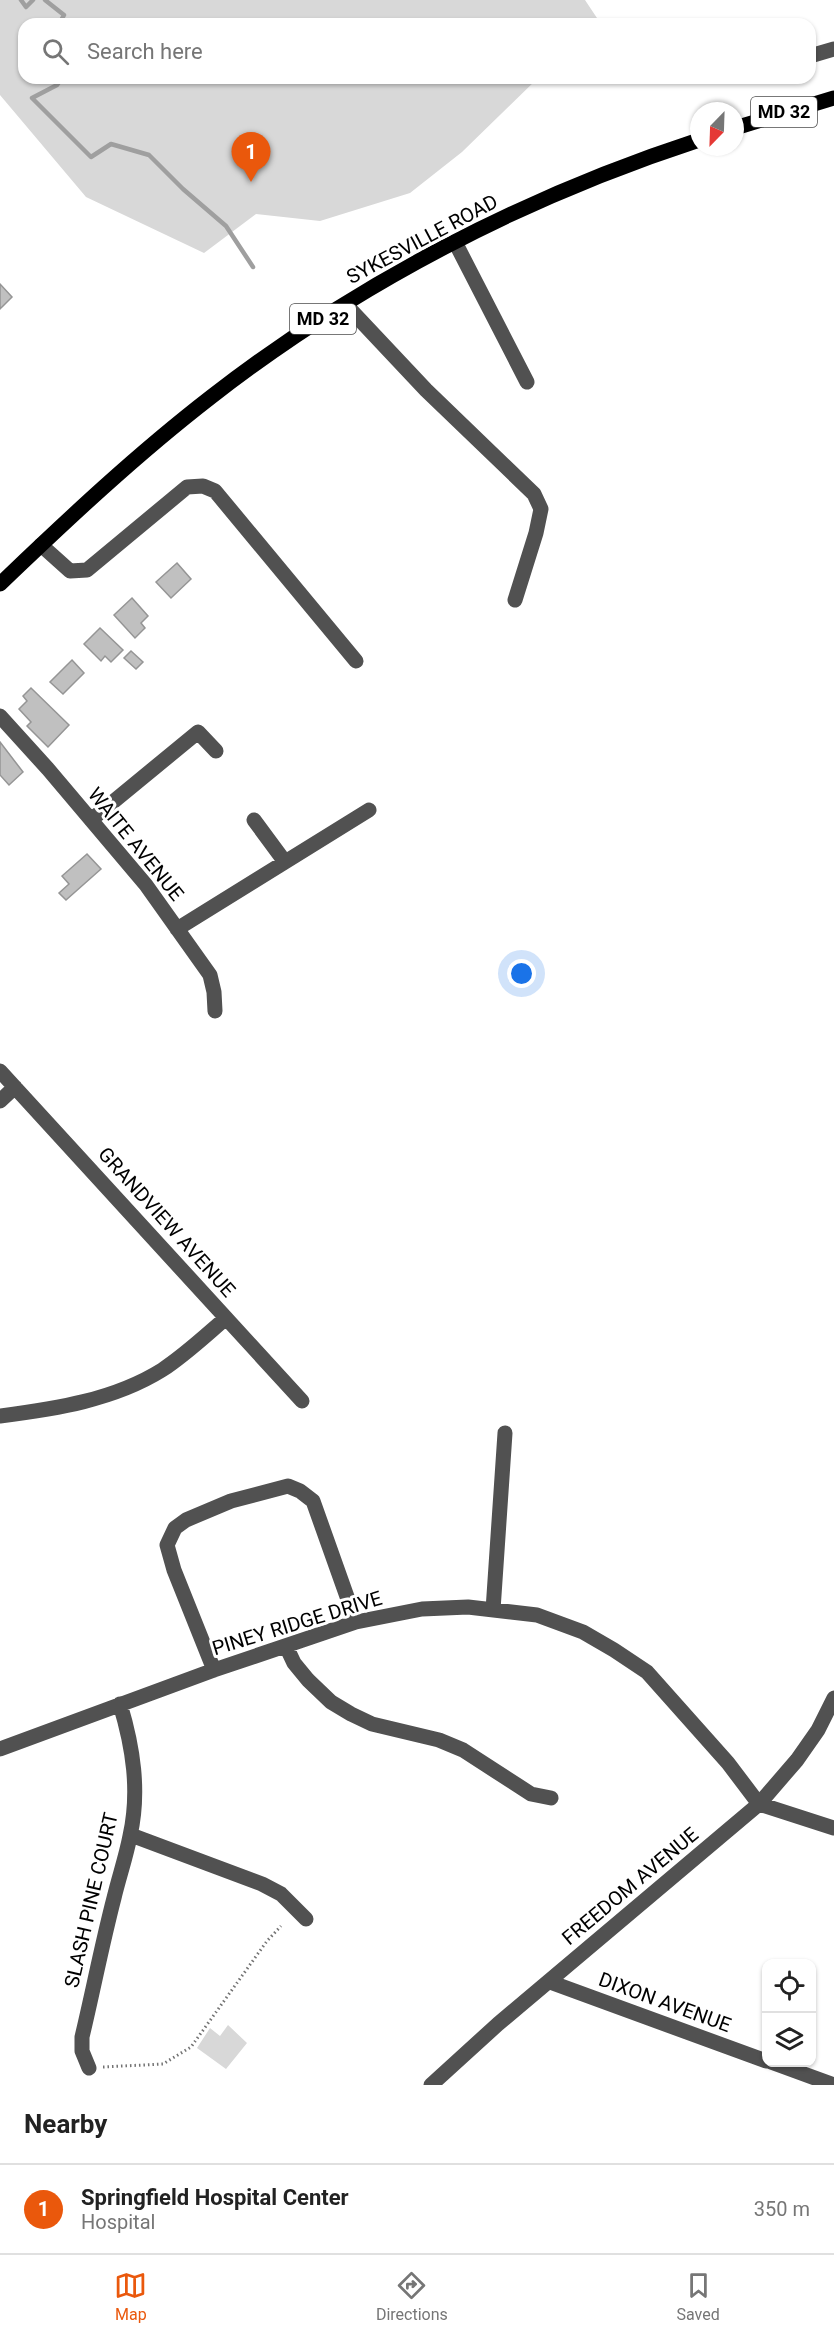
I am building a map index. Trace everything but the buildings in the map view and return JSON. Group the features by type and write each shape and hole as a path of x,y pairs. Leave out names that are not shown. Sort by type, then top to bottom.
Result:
{"main road":[{"name":"MD 32","path":"744,125 834,98"},
{"name":"SYKESVILLE ROAD","path":"0,584 123,469 211,397 280,347 346,304 455,242 600,176 690,143"}],"street":[{"path":"816,54 834,49"},
{"path":"455,242 527,382"},
{"path":"346,304 426,390 534,494 541,509 515,600"},
{"path":"41,545 70,571 87,570 187,487 203,486 215,491 356,661"},
{"name":"WAITE AVENUE","path":"0,716 146,885 210,975 215,1011"},
{"path":"91,820 198,732 216,752"},
{"path":"177,929 369,810"},
{"path":"254,820 285,862"},
{"name":"GRANDVIEW AVENUE","path":"0,1071 302,1401"},
{"path":"0,1101 15,1088"},
{"path":"0,1416 52,1409 82,1402 146,1379 180,1357 226,1318"},
{"path":"493,1610 505,1433"},
{"path":"214,1670 174,1570 167,1545 175,1528 186,1520 231,1501 288,1486 309,1496 319,1514 356,1622"},
{"name":"PINEY RIDGE DRIVE","path":"0,1749 214,1670 356,1622 422,1609 468,1607 537,1615 583,1632 647,1672 728,1763 759,1804"},
{"path":"286,1646 294,1663 308,1680 331,1702 351,1714 372,1724 439,1740 463,1750 531,1794 551,1798"},
{"name":"FREEDOM AVENUE","path":"431,2085 498,2024 759,1804 818,1730 834,1698"},
{"name":"SLASH PINE COURT","path":"89,2068 82,2051 82,2037 130,1835 134,1774 131,1740 120,1704"},
{"path":"759,1804 834,1828"},
{"path":"130,1835 262,1884 280,1894 306,1919"},
{"name":"DIXON AVENUE","path":"550,1982 762,2060"},
{"path":"785,2067 834,2085"}],"path":[{"path":"89,2068 163,2064 191,2047 267,1941 281,1926"}],"shaded area":[{"path":"0,0 585,0 597,18 18,18 18,84 532,84 462,152 410,193 320,221 256,214 204,253 86,197 0,95"},
{"path":"228,2025 247,2043 226,2069 197,2048 210,2028 220,2036"}],"waterway":[{"path":"21,0 26,7 33,0"},
{"path":"45,0 64,15 62,18"},
{"path":"58,84 32,98 91,157 111,144 149,155 183,189 226,226 253,267"}],"place":[{"name":"Springfield Hospital Center","path":"251,182"}]}
